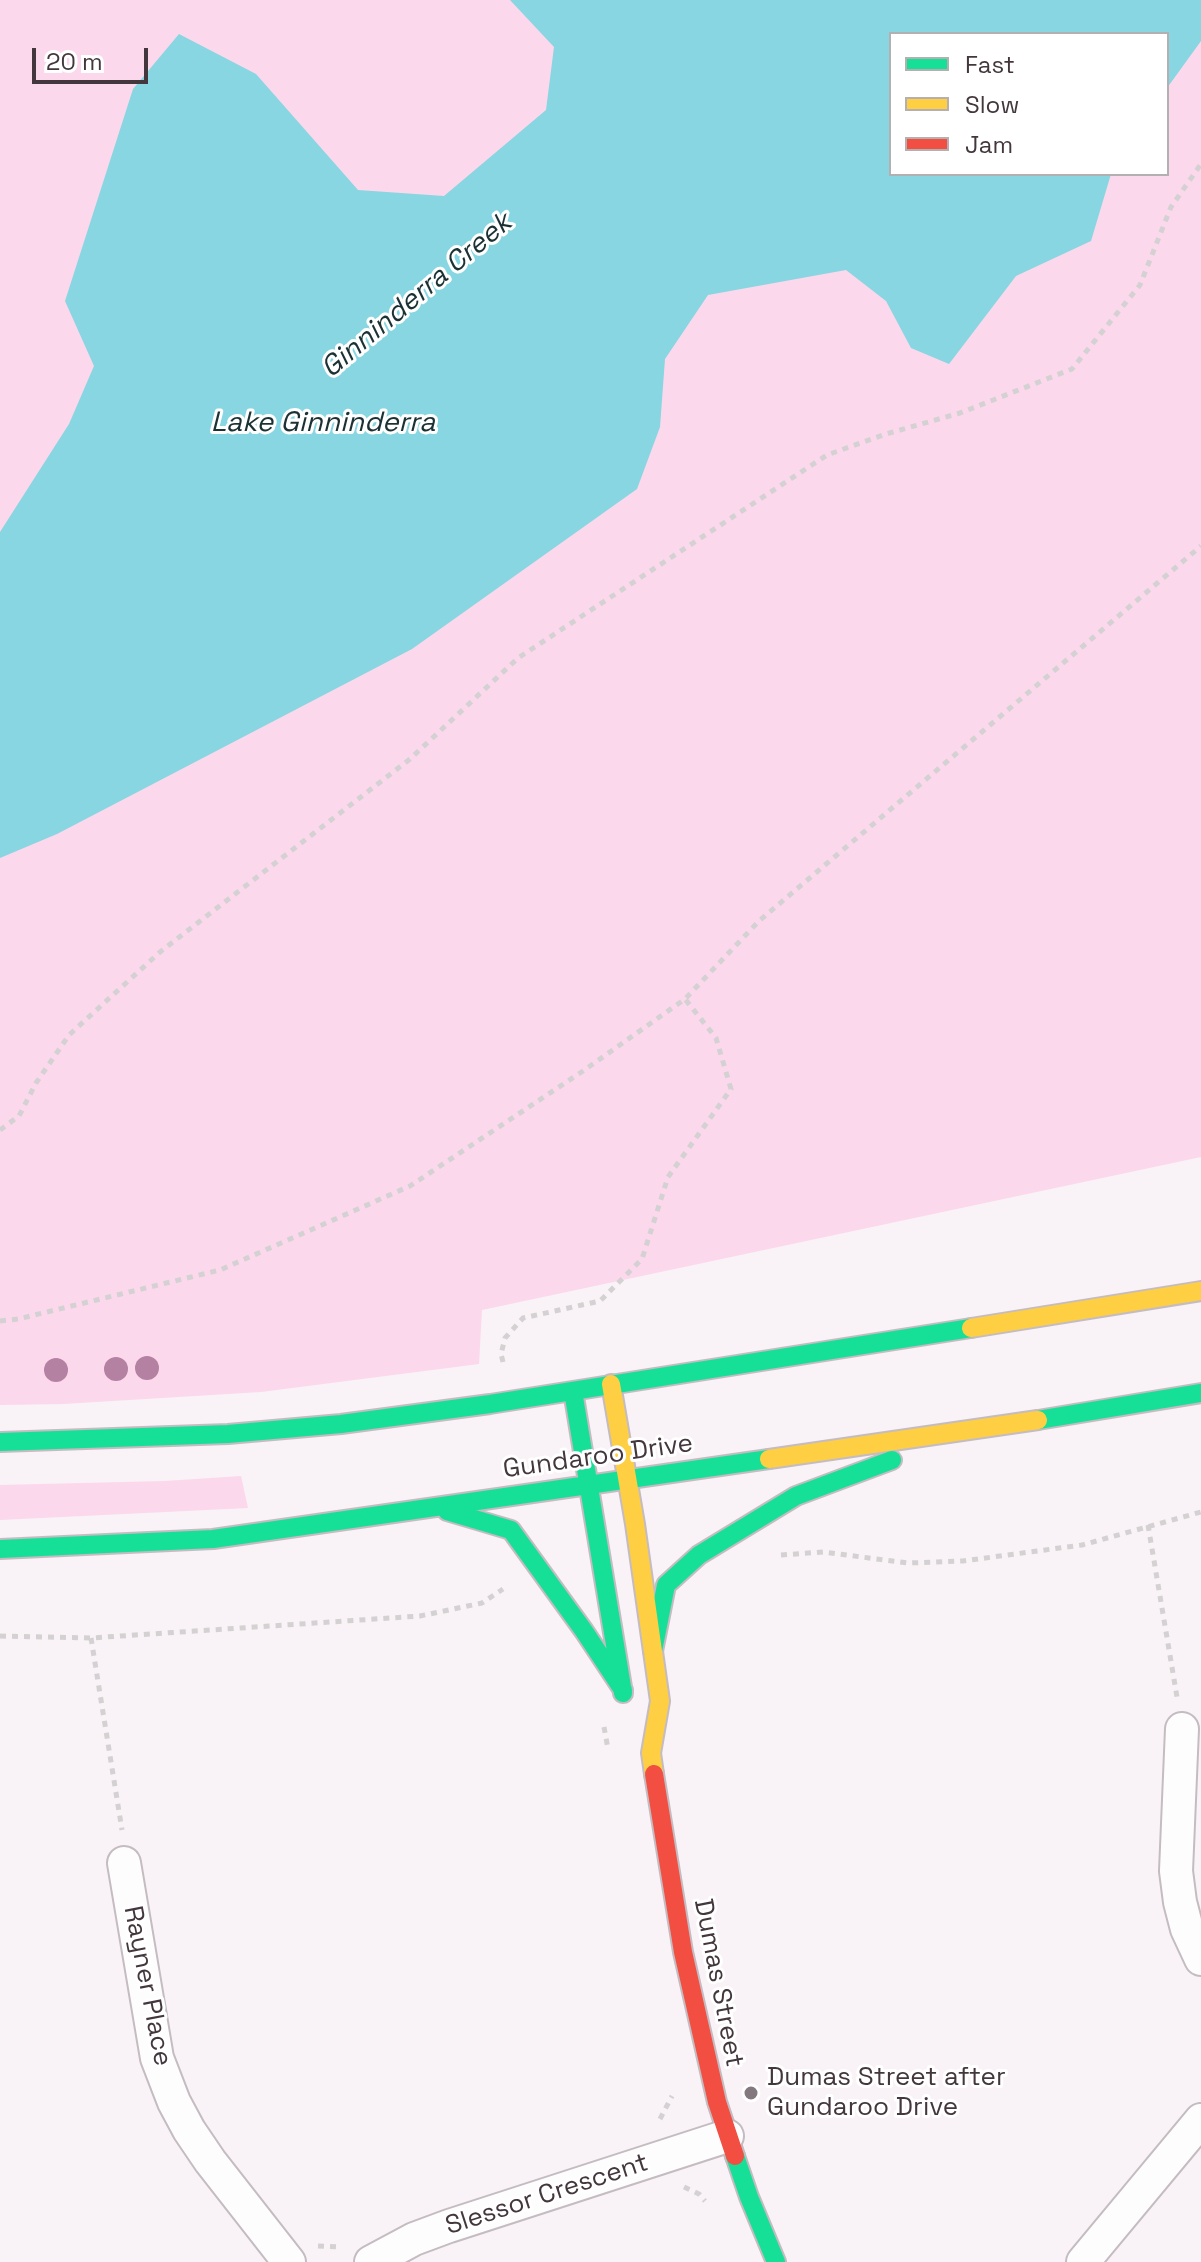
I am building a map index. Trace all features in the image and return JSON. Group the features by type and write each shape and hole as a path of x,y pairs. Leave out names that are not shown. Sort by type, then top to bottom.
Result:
{"main road":[{"path":"0,1442 228,1434 341,1424 573,1391 1201,1291"},
{"name":"Dumas Street","path":"611,1384 660,1701 651,1753 683,1952 709,2076 727,2136 776,2262"},
{"path":"573,1391 627,1710"},
{"name":"Gundaroo Drive","path":"0,1549 213,1539 969,1431 1201,1393"},
{"path":"653,1651 666,1585 699,1555 796,1496 969,1431"},
{"path":"433,1507 511,1530 623,1690"},
{"name":"Dumas Street","path":"639,1732 651,1753"}],"street":[{"path":"1182,1729 1176,1871 1187,1929 1201,1959"},
{"name":"Rayner Place","path":"124,1863 157,2058 174,2102 210,2161 289,2262"},
{"path":"1083,2262 1201,2120"},
{"name":"Slessor Crescent","path":"371,2262 414,2239 449,2226 727,2136"}],"path":[{"path":"0,1130 19,1116 36,1083 69,1035 160,952 410,759 518,658 827,455 960,413 1072,369 1140,285 1171,207 1201,164"},
{"path":"0,1321 220,1270 410,1186 685,999 759,921 1201,546"},
{"path":"501,1354 505,1338 523,1318 600,1301 642,1259 668,1177 731,1089 716,1038 685,999"},
{"path":"780,1555 823,1552 908,1563 963,1561 1082,1545 1201,1512"},
{"path":"1148,1525 1182,1729"},
{"path":"0,1636 91,1638 420,1616 482,1603 507,1587"},
{"path":"91,1638 122,1817 124,1863"}],"shaded area":[{"path":"0,0 1201,0 1201,1157 482,1310 479,1364 261,1392 0,1405"},
{"path":"241,1476 248,1508 0,1520 0,1485"}],"water":[{"name":"Lake Ginninderra","path":"510,0 1201,0 1201,41 1169,85 1169,32 889,32 889,176 1110,176 1091,241 1016,276 949,364 911,348 886,301 846,270 708,295 665,359 660,427 637,489 412,649 57,834 0,858 0,532 69,424 94,366 65,301 133,89 179,34 256,74 358,190 444,196 546,110 554,47"}],"traffic: fast":[{"path":"0,1442 228,1434 341,1424 490,1404 971,1328"},
{"path":"573,1391 623,1693"},
{"path":"1038,1420 1201,1393"},
{"path":"0,1549 213,1539 769,1459"},
{"path":"653,1651 666,1585 699,1555 796,1496 892,1460"},
{"path":"447,1511 511,1530 623,1690"},
{"path":"735,2156 776,2262"}],"traffic: slow":[{"path":"971,1328 1201,1291"},
{"path":"611,1384 660,1701 651,1753 654,1774"},
{"path":"769,1459 1038,1420"}],"traffic: jam":[{"path":"654,1774 683,1952 717,2102 735,2156"}],"place":[{"name":"Dumas Street after Gundaroo Drive","path":"751,2093"}],"water label":[{"name":"Ginninderra Creek","path":"417,296"}]}
